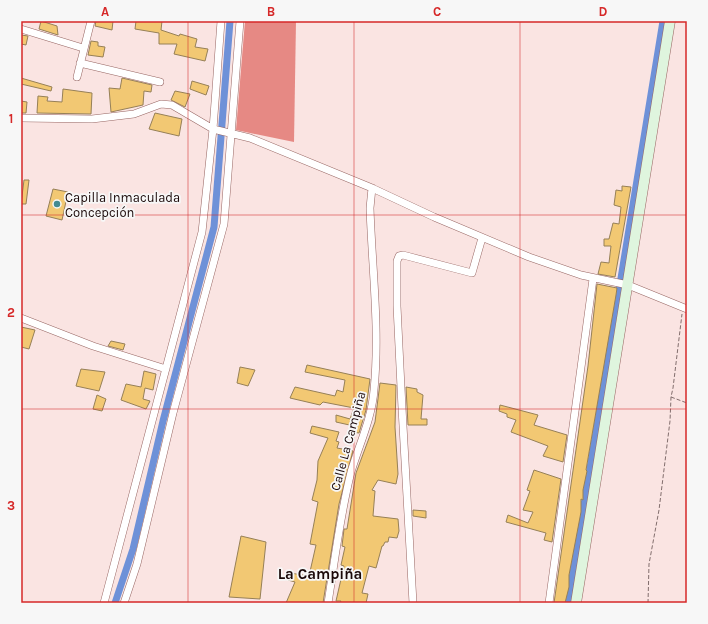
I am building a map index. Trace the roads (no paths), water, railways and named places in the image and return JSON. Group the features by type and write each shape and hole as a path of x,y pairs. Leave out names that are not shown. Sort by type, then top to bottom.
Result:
{"main road":[{"path":"576,603 623,284 670,21"}],"street":[{"path":"77,77 83,48 91,21"},
{"path":"104,603 202,232 216,130 220,21"},
{"path":"124,603 137,564 173,413 221,238 227,196 230,133 240,21"},
{"path":"21,29 83,48"},
{"path":"80,63 160,82"},
{"path":"21,118 71,120 124,116 166,103 180,108 216,130 250,138 372,188 482,238 536,260 593,279 623,284 685,308"},
{"name":"Calle La Campiña","path":"328,603 343,509 351,472 369,417 374,390 375,357 370,208 372,188"},
{"path":"413,603 397,306 397,261 399,256 403,255 472,273 482,238"},
{"path":"549,603 593,279"},
{"path":"21,318 93,346 166,369"}],"waterway":[{"path":"115,603 133,549 163,421 214,227 230,21"},
{"path":"568,603 663,21"}],"place":[{"name":"Capilla Inmaculada Concepción","path":"57,204"}],"district":[{"name":"La Campiña","path":"320,574"}]}
